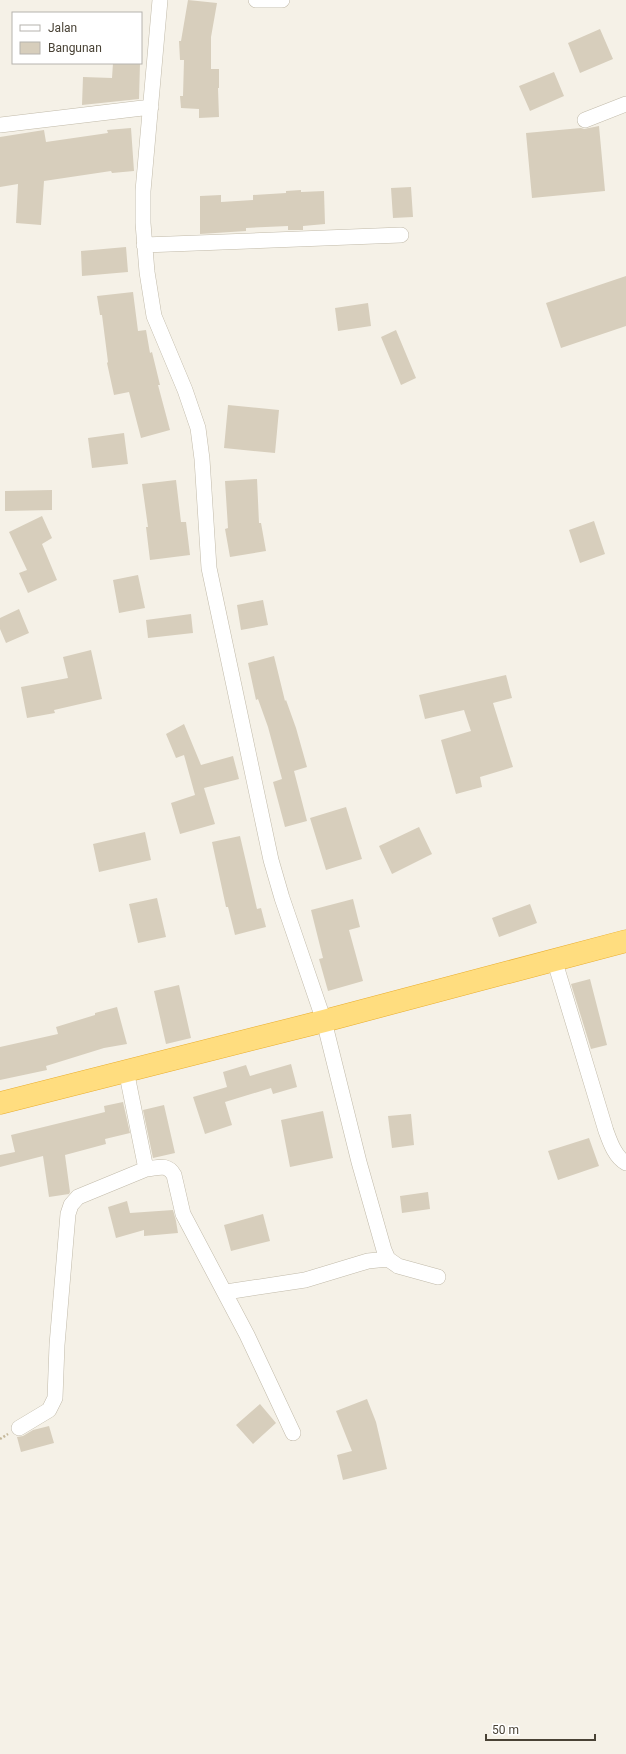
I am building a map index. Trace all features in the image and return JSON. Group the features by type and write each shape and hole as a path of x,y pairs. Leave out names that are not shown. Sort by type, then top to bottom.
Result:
{"highway":[{"path":"0,1103 324,1021 626,941"}],"street":[{"path":"160,0 143,191 144,245 154,316 185,390 198,428 202,459 208,568 271,860 282,898 324,1021 359,1162 388,1259"},
{"path":"256,0 282,0"},
{"path":"585,120 626,104"},
{"path":"0,125 151,107"},
{"path":"144,245 401,235"},
{"path":"554,959 606,1131 615,1152 626,1164"},
{"path":"126,1070 146,1169"},
{"path":"19,1428 49,1410 55,1398 57,1345 68,1214 71,1205 78,1197 146,1169 165,1167 171,1170 174,1176 184,1214 226,1292 293,1433"},
{"path":"226,1292 305,1280 368,1260 388,1259 398,1266 438,1277"}],"building":[{"path":"188,0 217,3 211,37 211,69 219,69 219,117 199,118 199,109 181,108 180,96 183,96 184,60 180,60 179,41 181,41"},
{"path":"600,29 613,59 580,73 568,43"},
{"path":"113,64 140,64 139,99 82,105 83,77 112,78"},
{"path":"554,72 564,96 530,111 519,86"},
{"path":"599,126 605,191 532,198 526,133 581,128 584,129"},
{"path":"131,128 134,171 112,173 111,171 44,181 41,225 16,223 18,184 0,187 0,137 44,130 46,142 108,133 107,130"},
{"path":"411,187 413,217 393,218 391,188"},
{"path":"301,190 301,192 324,191 325,224 303,226 303,230 288,230 288,226 246,228 246,231 200,234 200,196 221,195 221,202 253,200 253,195 286,193 286,191"},
{"path":"126,247 128,272 82,276 81,251"},
{"path":"626,276 626,326 561,348 546,303"},
{"path":"133,292 138,331 146,330 150,353 152,352 160,385 158,385 170,430 141,438 129,392 114,395 107,363 102,315 100,315 97,296"},
{"path":"368,303 371,326 338,331 335,308"},
{"path":"396,330 416,378 401,385 381,337"},
{"path":"228,405 279,410 275,453 224,448"},
{"path":"124,433 128,464 92,468 88,438"},
{"path":"257,479 259,523 261,523 266,551 230,557 225,529 228,528 225,481"},
{"path":"176,480 181,522 186,522 190,555 150,560 146,527 148,527 142,484"},
{"path":"52,490 52,510 5,511 5,491"},
{"path":"42,516 52,538 42,544 57,580 28,593 19,573 27,570 9,532"},
{"path":"594,521 605,554 580,563 569,530"},
{"path":"138,575 145,608 119,613 113,580"},
{"path":"263,600 268,625 241,630 237,605"},
{"path":"19,609 29,633 6,643 0,629 0,618"},
{"path":"191,614 193,633 148,638 146,620"},
{"path":"91,650 102,699 54,710 55,713 27,718 21,687 68,678 63,657"},
{"path":"274,656 285,701 286,700 296,728 307,767 294,771 307,821 285,827 273,782 282,779 268,727 258,699 256,700 248,663"},
{"path":"506,675 512,698 493,703 513,767 480,777 482,787 456,794 441,740 471,731 464,710 425,719 419,695"},
{"path":"184,724 201,765 233,756 239,779 204,788 215,824 180,834 171,803 195,795 184,755 176,758 166,734"},
{"path":"346,807 362,859 326,870 310,818"},
{"path":"419,827 432,854 392,874 379,846"},
{"path":"145,832 151,860 99,872 93,844"},
{"path":"240,836 257,909 261,908 266,927 235,935 228,907 226,907 212,842"},
{"path":"157,898 166,937 138,943 129,904"},
{"path":"353,899 360,927 349,930 363,981 328,991 319,959 323,958 311,910"},
{"path":"530,904 537,923 499,937 492,918"},
{"path":"590,979 607,1045 591,1049 571,984"},
{"path":"179,985 191,1038 166,1044 154,991"},
{"path":"117,1007 127,1044 104,1048 46,1066 47,1070 0,1080 0,1047 58,1034 56,1027"},
{"path":"291,1064 297,1087 273,1094 271,1088 225,1102 232,1125 205,1134 193,1097 227,1087 223,1072 246,1065 250,1076"},
{"path":"123,1102 130,1133 105,1139 106,1144 65,1155 69,1194 49,1197 43,1156 0,1167 0,1155 15,1152 11,1135 105,1112 104,1106"},
{"path":"164,1105 175,1153 153,1158 143,1110"},
{"path":"323,1111 333,1158 290,1167 281,1120"},
{"path":"411,1114 414,1145 392,1148 388,1116"},
{"path":"589,1138 599,1166 558,1180 548,1151"},
{"path":"428,1192 430,1209 402,1213 400,1196"},
{"path":"127,1201 130,1213 173,1210 178,1233 144,1236 144,1230 116,1238 108,1207"},
{"path":"263,1214 270,1241 231,1251 224,1225"},
{"path":"367,1399 376,1422 387,1469 343,1480 337,1455 352,1451 336,1411"},
{"path":"260,1404 276,1423 253,1444 236,1425"},
{"path":"49,1426 54,1443 21,1452 17,1437 23,1436 33,1430"}]}
